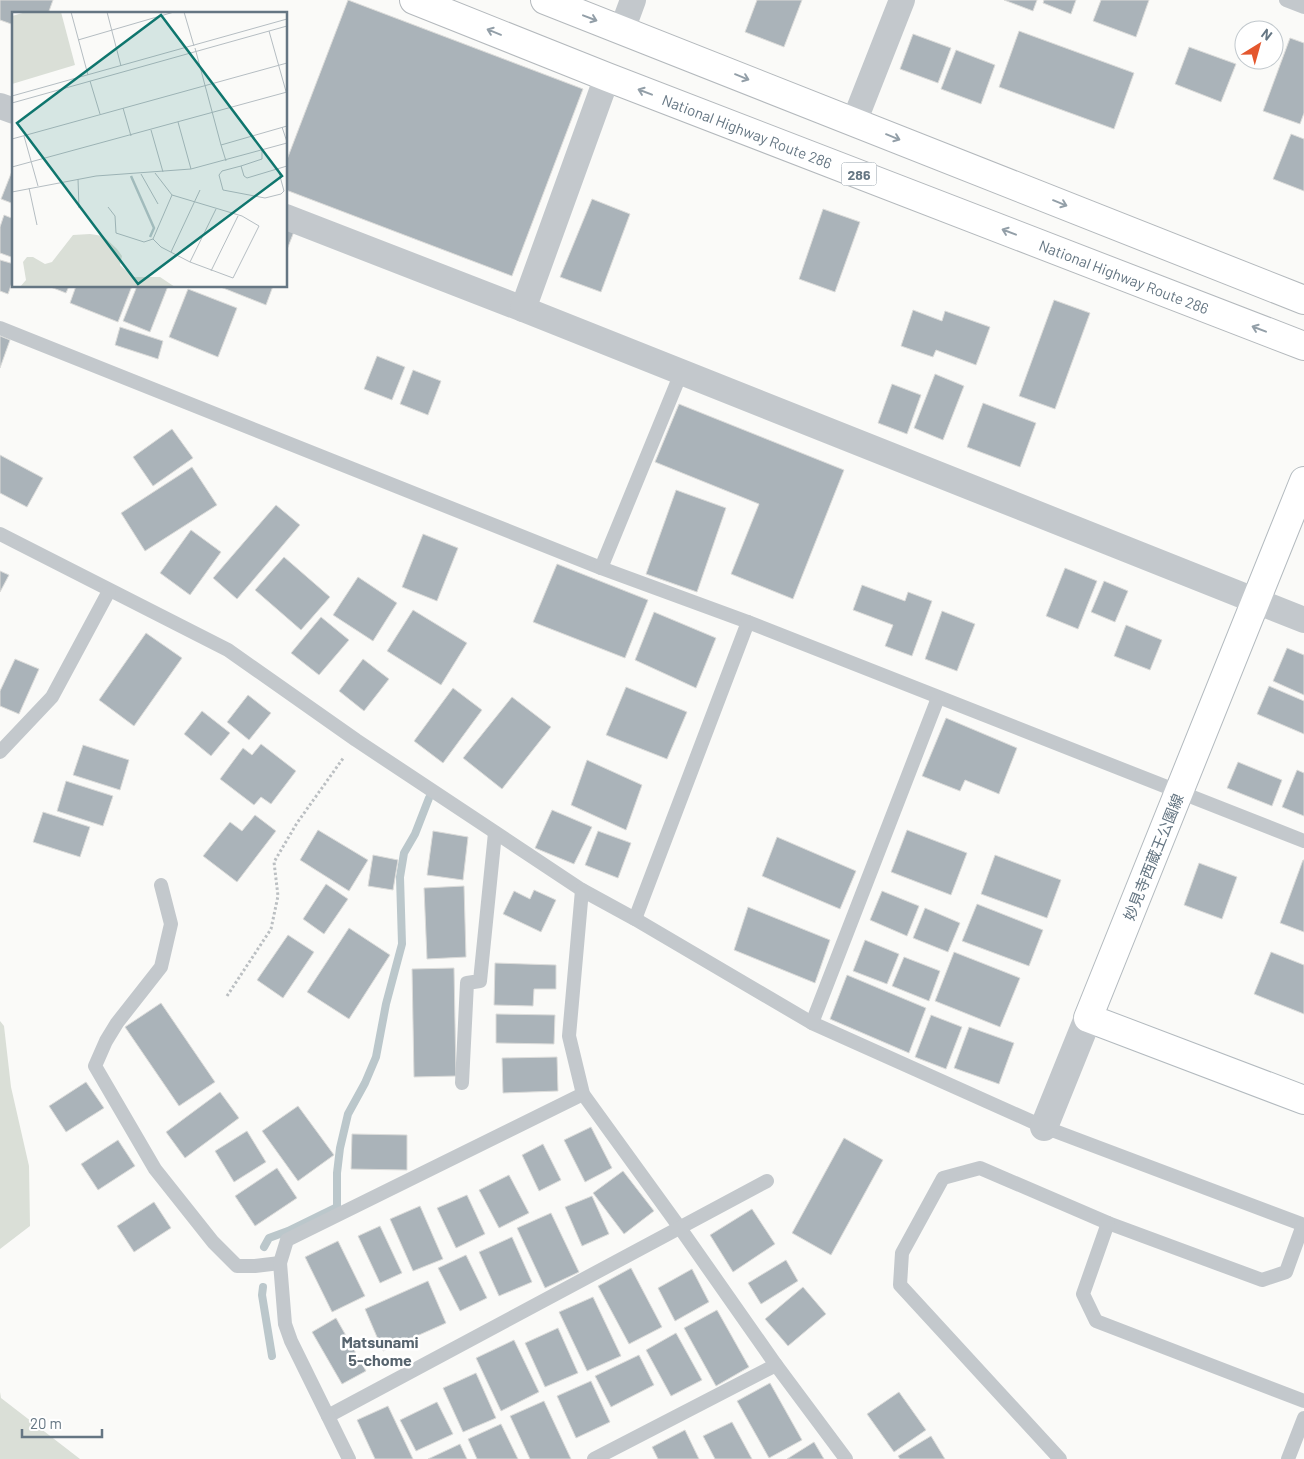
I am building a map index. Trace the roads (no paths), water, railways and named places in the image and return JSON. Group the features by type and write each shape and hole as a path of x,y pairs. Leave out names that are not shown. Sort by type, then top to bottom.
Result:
{"main road":[{"name":"National Highway Route 286","path":"414,0 607,77 1304,346"},
{"path":"545,0 1304,300"},
{"name":"妙見寺西蔵王公園線","path":"1088,1018 1304,481"},
{"path":"1088,1018 1304,1100"}],"street":[{"path":"622,30 634,0"},
{"path":"854,122 902,0"},
{"path":"523,309 607,77"},
{"path":"0,106 12,110"},
{"path":"288,218 523,309 1304,620"},
{"path":"1044,1127 1088,1018"}],"lane":[{"path":"1286,0 1304,7"},
{"path":"0,328 601,568 748,622 1304,841"},
{"path":"601,568 682,373"},
{"path":"0,534 228,650 356,740 582,890 812,1023 1044,1127 1304,1225 1286,1272 1262,1280 1108,1223 980,1168 943,1178 902,1253 900,1285 1060,1459"},
{"path":"0,752 52,697 109,591"},
{"path":"635,919 748,622"},
{"path":"812,1023 938,698"},
{"path":"462,1083 466,983 480,981 494,833"},
{"path":"161,885 171,924 161,967 117,1023 106,1041 95,1066 155,1169 213,1242 237,1266 280,1263"},
{"path":"582,890 569,1036 583,1094 680,1228 776,1366 846,1459"},
{"path":"349,1459 291,1341 285,1324 280,1263 287,1240 583,1094"},
{"path":"328,1416 767,1181"},
{"path":"1108,1223 1083,1294 1096,1321 1304,1401"},
{"path":"594,1459 776,1366"},
{"path":"1288,1459 1304,1418"}],"waterway":[{"path":"264,1247 269,1238 288,1231 337,1207 337,1173 340,1148 348,1114 365,1083 376,1057 386,1004 402,944 400,877 404,853 415,834 429,798"},
{"path":"263,1287 262,1295 272,1356"}],"district":[{"name":"Matsunami 5-chome","path":"380,1350"}]}
